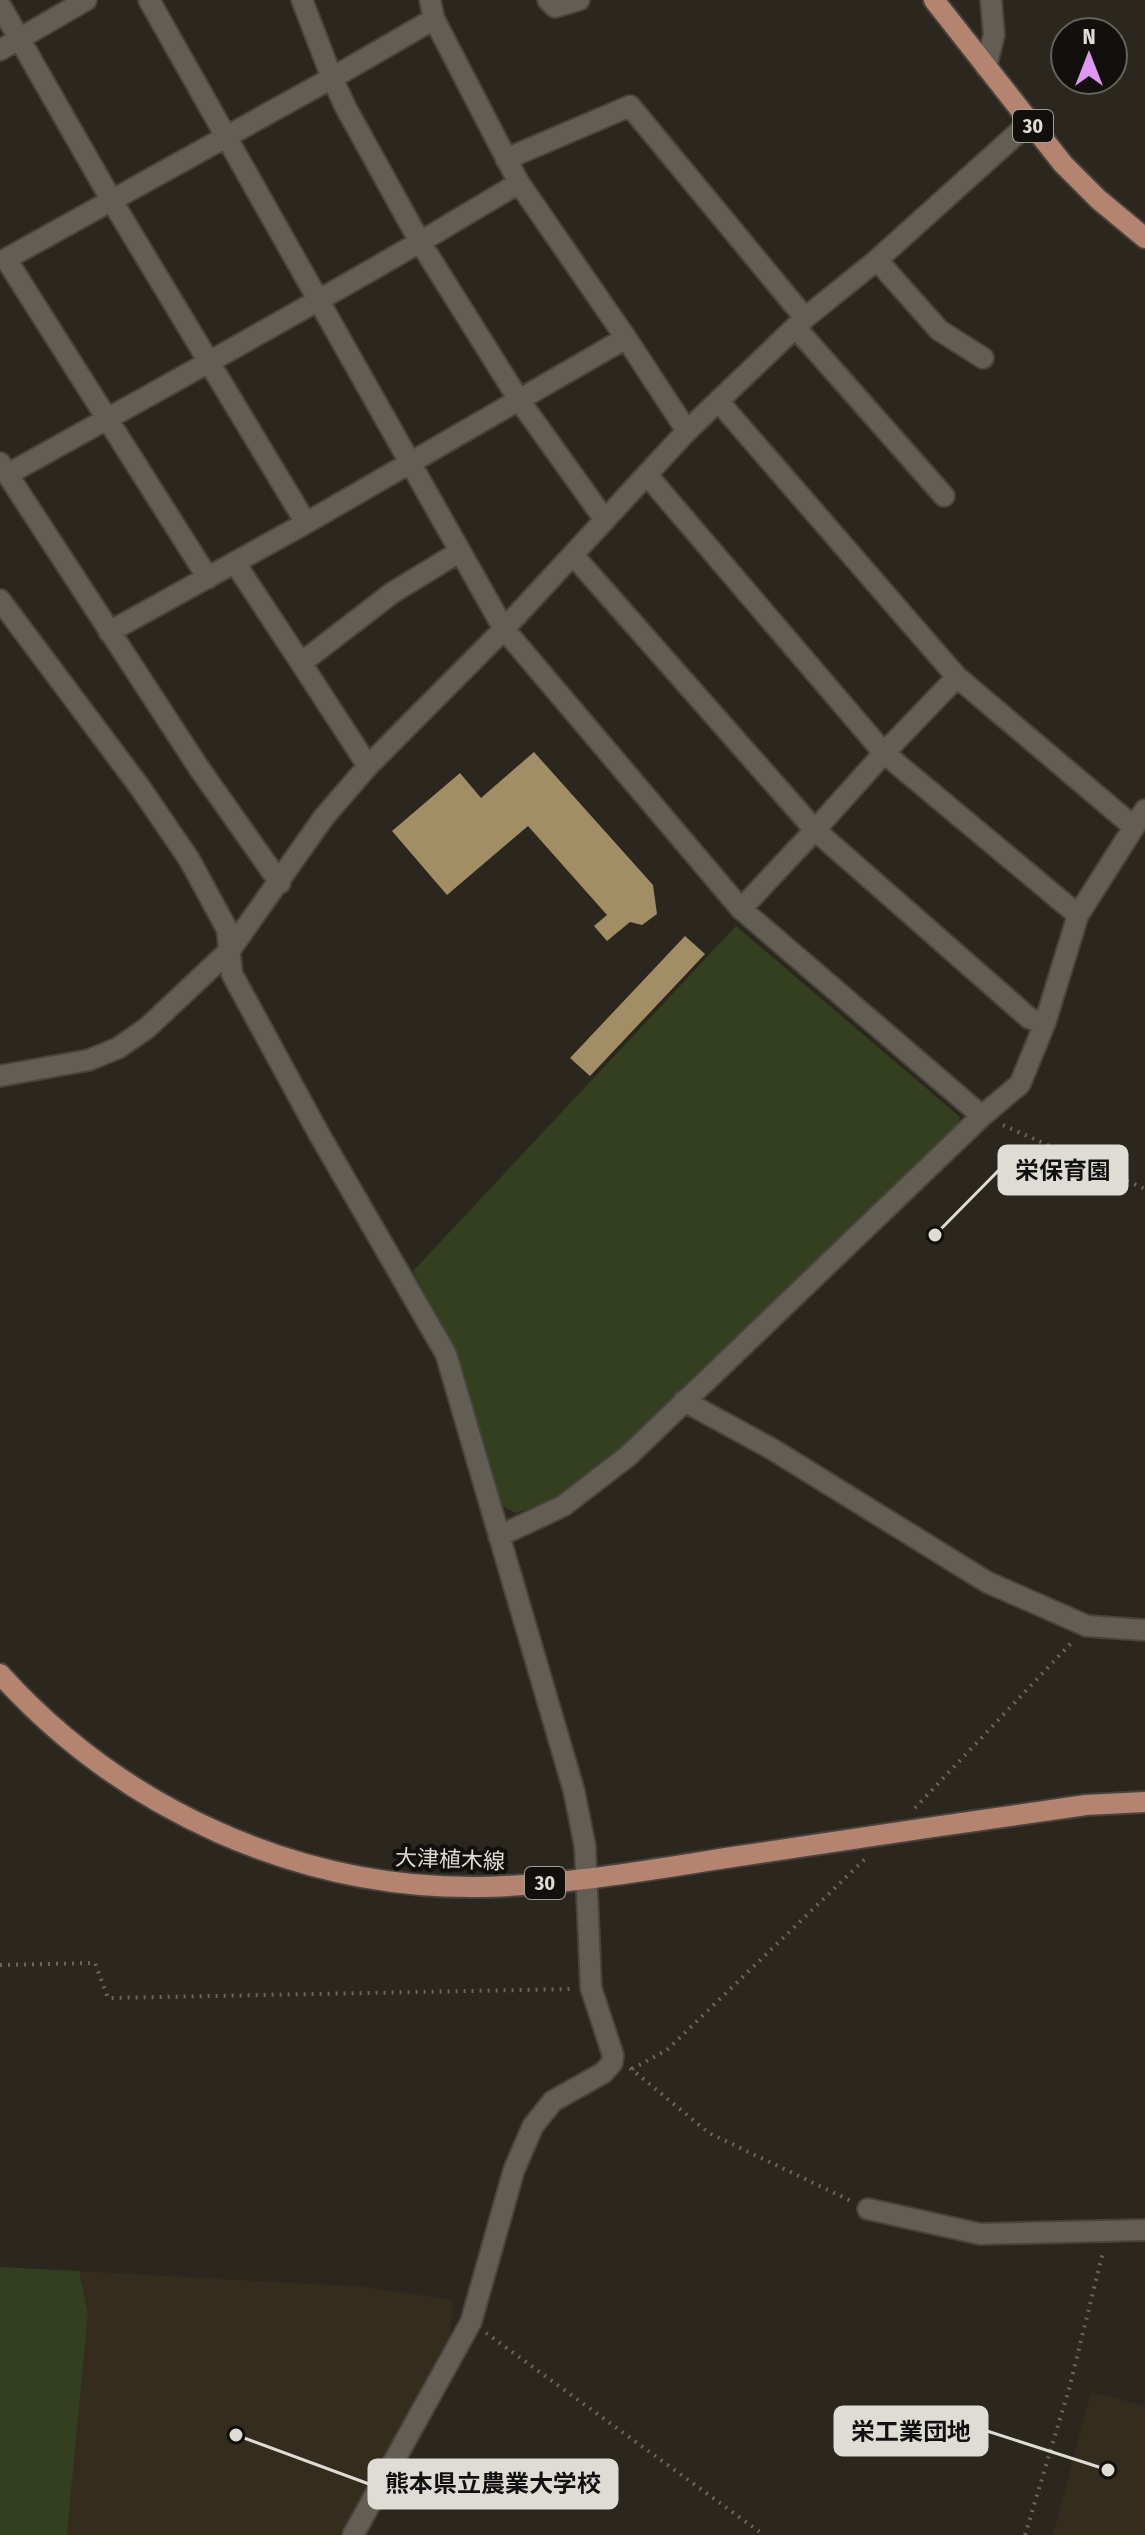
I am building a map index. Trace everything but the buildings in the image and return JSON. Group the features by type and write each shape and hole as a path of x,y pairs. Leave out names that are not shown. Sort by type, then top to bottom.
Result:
{"main road":[{"name":"30","path":"934,0 1063,164 1145,238"},
{"name":"大津植木線","path":"0,1674 32,1709 109,1771 155,1801 197,1823 256,1848 322,1869 414,1885 483,1887 587,1879 1086,1805 1145,1802"}],"street":[{"path":"0,50 86,0"},
{"path":"149,0 504,629 741,909 982,1116"},
{"path":"302,0 346,108 420,242 519,400 605,520"},
{"path":"548,0 555,7 579,0"},
{"path":"986,67 994,35 991,0"},
{"path":"0,5 112,201 306,523"},
{"path":"208,578 2,257 112,201 332,78 432,10 519,183 687,431"},
{"path":"506,159 630,106 801,323 944,496"},
{"path":"0,1076 89,1060 118,1048 147,1028 230,950 324,817 368,766 504,629 687,431 801,323 877,260 1030,122"},
{"path":"280,883 109,632 4,468 108,419 519,183"},
{"path":"877,260 939,330 983,358"},
{"path":"109,632 306,523 626,338"},
{"path":"499,1536 563,1506 628,1456 982,1116 1020,1084 1045,1023 1078,915 1140,819 957,677 719,402"},
{"path":"647,475 884,753 1078,915"},
{"path":"301,663 392,593 459,552"},
{"path":"573,555 815,830 1029,1018 1045,1023"},
{"path":"235,563 368,766"},
{"path":"0,600 139,786 189,859 227,929 232,974 319,1134 446,1354 574,1791 585,1846 591,1988 613,2055 612,2063 603,2073 553,2101 533,2126 514,2170 471,2322 353,2535"},
{"path":"741,909 957,677"},
{"path":"684,1401 772,1449 987,1582 1087,1626 1145,1630"},
{"path":"868,2209 980,2234 1145,2230"}],"path":[{"path":"982,1116 1145,1189"},
{"path":"0,1965 95,1963 108,1998 591,1988"},
{"path":"632,2069 709,2133 868,2209"},
{"path":"1025,2535 1069,2389 1109,2229"},
{"path":"471,2322 764,2535"}],"shaded area":[{"path":"79,2271 365,2287 453,2300 450,2334 342,2535 67,2535 88,2313"},
{"path":"1091,2392 1145,2406 1145,2535 1053,2535"}],"green space":[{"path":"736,926 960,1117 957,1128 619,1449 558,1499 516,1513 498,1504 456,1351 413,1271"},
{"path":"0,2267 79,2271 88,2313 67,2535 0,2535"}],"place":[{"name":"栄保育園","path":"935,1235"},
{"name":"熊本県立農業大学校","path":"236,2435"},
{"name":"栄工業団地","path":"1108,2470"}]}
